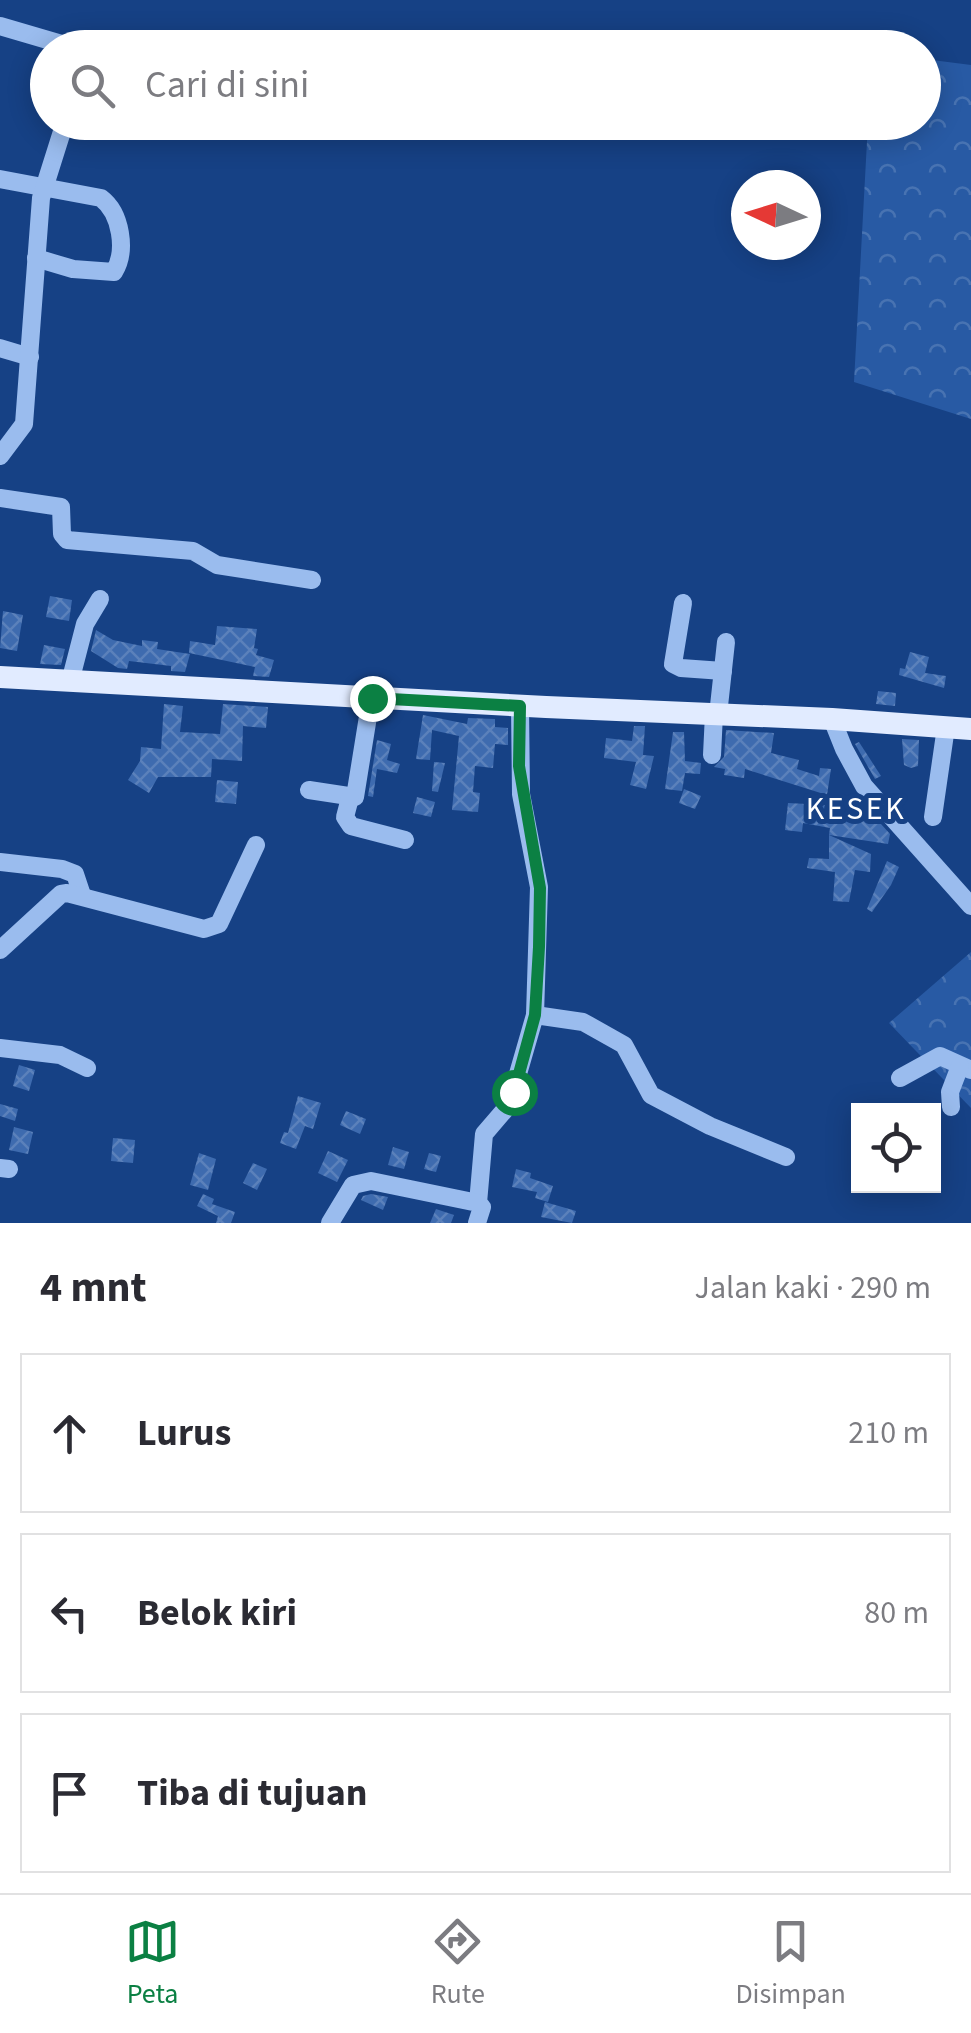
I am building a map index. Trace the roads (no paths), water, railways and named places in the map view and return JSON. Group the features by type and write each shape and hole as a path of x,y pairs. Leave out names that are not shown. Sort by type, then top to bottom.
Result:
{"main road":[{"path":"0,678 971,729"}],"street":[{"path":"0,26 30,35"},
{"path":"0,456 24,424 42,186 59,140"},
{"path":"0,179 106,200 116,217 119,267 110,274 36,258"},
{"path":"0,348 30,357"},
{"path":"0,498 61,507 62,534 67,540 193,552 217,565 312,580"},
{"path":"70,682 85,624 100,599"},
{"path":"683,603 673,664 723,671"},
{"path":"712,755 726,642"},
{"path":"372,698 354,797 350,798 345,817 351,826 404,840"},
{"path":"478,1203 484,1134 509,1105 535,1015 540,888 522,794 520,706"},
{"path":"832,719 864,786 971,906"},
{"path":"933,817 946,727"},
{"path":"309,790 350,798"},
{"path":"0,950 61,894 82,895 204,930 211,928 219,924 256,846"},
{"path":"0,862 74,874 82,895"},
{"path":"535,1015 584,1022 624,1045 651,1095 710,1126 786,1157"},
{"path":"0,1048 60,1055 88,1068"},
{"path":"900,1078 940,1056 965,1068 950,1092 951,1107"},
{"path":"330,1223 353,1185 360,1182 478,1203 482,1207 478,1223"}],"district":[{"name":"KESEK","path":"856,809"}]}
